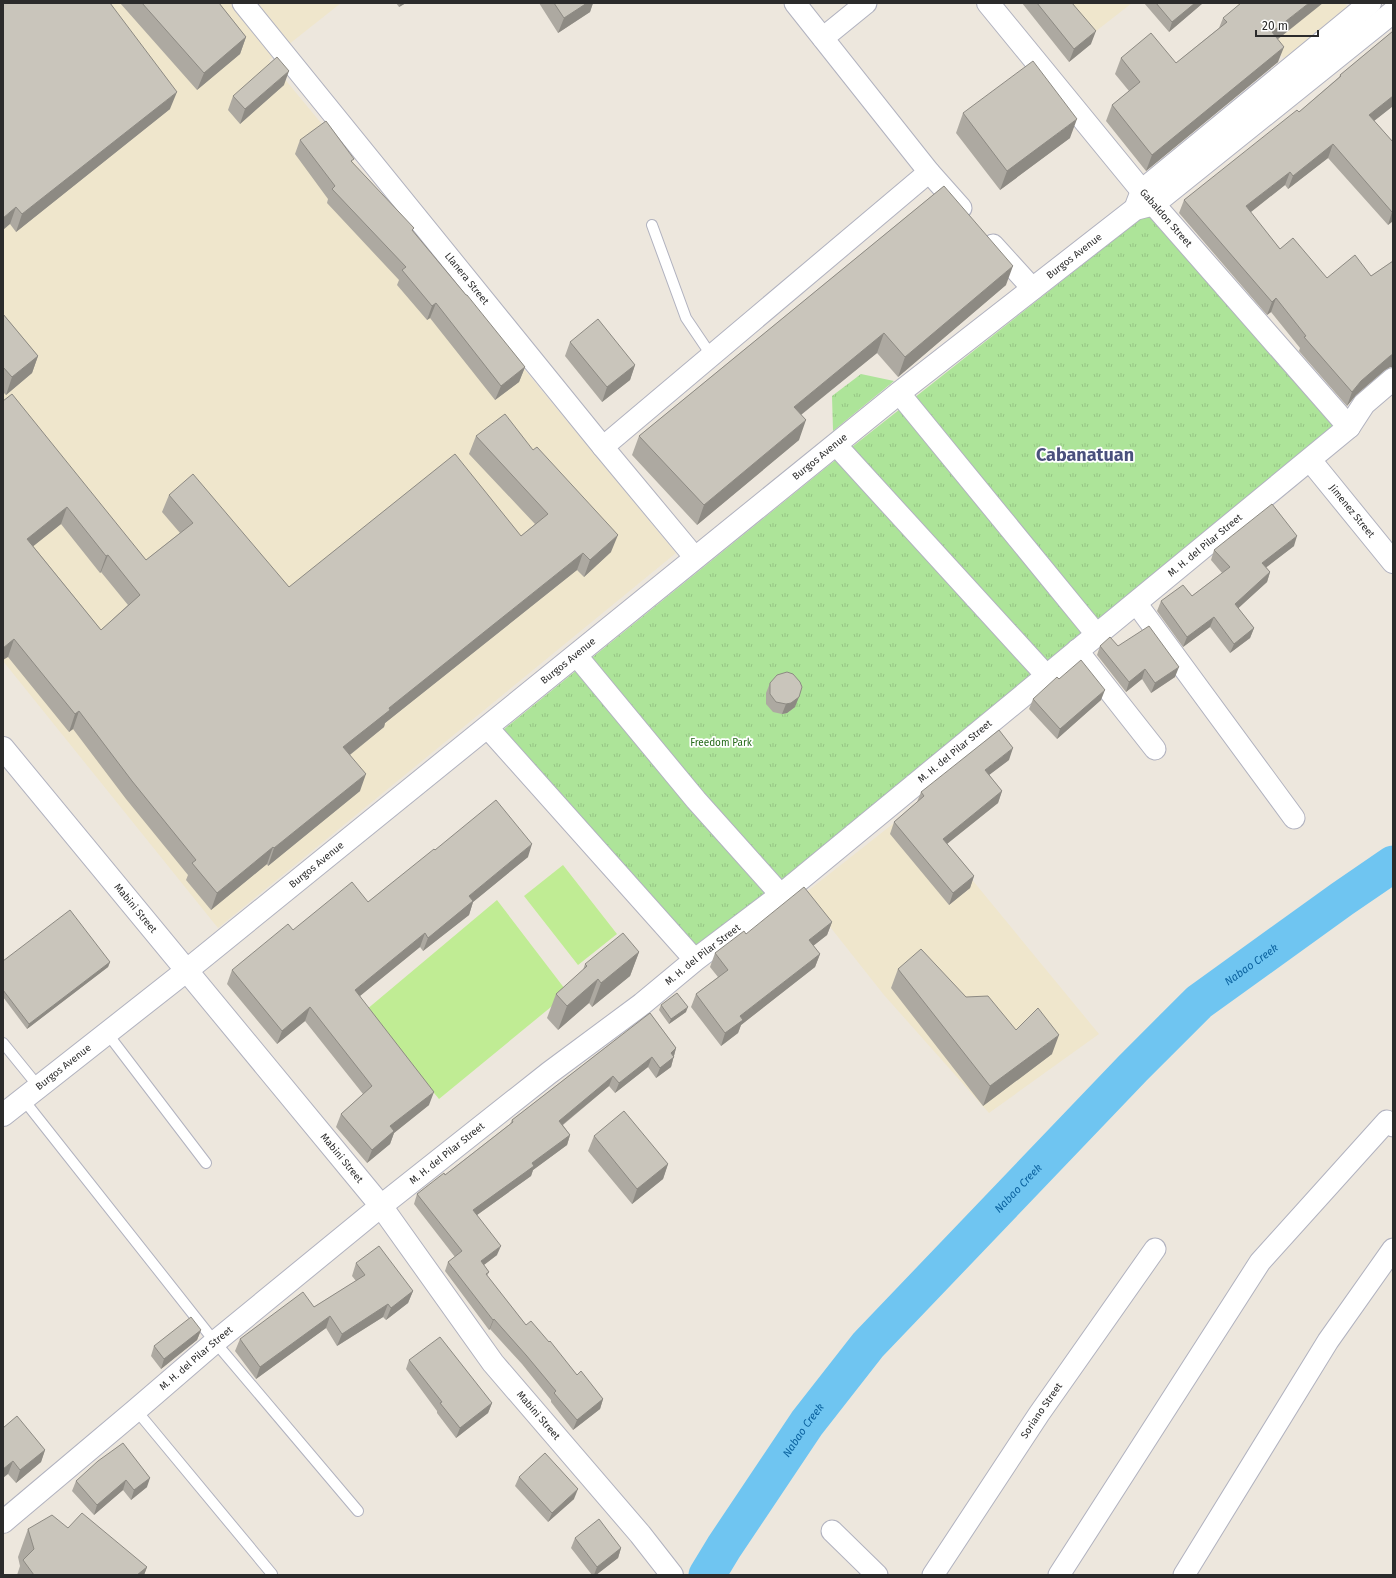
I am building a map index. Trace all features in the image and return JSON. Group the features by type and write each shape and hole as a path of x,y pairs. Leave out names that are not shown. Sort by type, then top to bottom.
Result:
{"main road":[{"name":"Gabaldon Street","path":"988,3 1144,201 1349,428"},
{"name":"Burgos Avenue","path":"1144,201 1370,3"},
{"name":"Burgos Avenue","path":"3,1115 186,970 898,394 1144,201 1393,12"},
{"name":"M. H. del Pilar Street","path":"3,1522 214,1342 381,1206 549,1073 642,1004 695,960 781,895 1077,650 1349,428 1364,404 1393,378"},
{"name":"Jimenez Street","path":"1310,460 1393,562"},
{"name":"Mabini Street","path":"3,748 381,1206 493,1363 640,1534 672,1575"}],"street":[{"name":"Llanera Street","path":"243,3 603,447 692,554"},
{"path":"795,3 929,172 1033,289"},
{"path":"823,38 866,3"},
{"path":"603,447 929,172"},
{"path":"898,394 1097,635"},
{"path":"836,445 1046,676"},
{"path":"1136,603 1294,818"},
{"path":"1077,650 1155,749"},
{"path":"576,655 696,800 781,895"},
{"path":"487,727 695,960"},
{"path":"1059,1575 1260,1262 1387,1121 1393,1126"},
{"name":"Soriano Street","path":"933,1575 1039,1414 1155,1249"},
{"path":"1184,1575 1328,1341 1393,1249"},
{"path":"832,1531 876,1575"}],"lane":[{"path":"652,225 686,318 711,355"},
{"path":"107,1033 206,1163"},
{"path":"3,1043 31,1092 214,1342 358,1511"},
{"path":"136,1410 272,1574"}],"shaded area":[{"path":"3,3 341,3 269,60 676,553 218,928 3,661"},
{"path":"1065,3 1132,3 1091,35"},
{"path":"1236,3 1344,3 1348,7 1286,61"},
{"path":"913,808 1099,1034 989,1113 884,995 804,894"}],"green space":[{"name":"Freedom Park","path":"1149,212 1337,431 695,953 503,730 828,466"},
{"path":"861,374 894,381 833,431 832,396"},
{"path":"563,865 617,934 578,965 524,896"},
{"path":"497,900 568,993 439,1099 366,1010"}],"building":[{"path":"3,3 110,3 177,92 22,214 16,207 3,218"},
{"path":"142,3 219,3 246,37 204,73"},
{"path":"554,3 587,3 564,18"},
{"path":"1037,3 1072,3 1096,31 1074,49"},
{"path":"1156,3 1195,3 1172,22"},
{"path":"1241,3 1309,3 1272,32 1284,47 1152,155 1112,105 1140,82 1121,58 1151,33 1176,63 1227,22 1223,18"},
{"path":"1393,31 1393,96 1369,115 1393,142 1393,211 1392,212 1333,144 1293,176 1290,172 1246,206 1280,249 1293,238 1327,278 1355,255 1371,276 1393,261 1393,354 1361,381 1352,392 1304,337 1306,336 1276,298 1272,302 1184,200 1297,110 1299,112 1341,76 1340,75"},
{"path":"277,57 289,71 245,109 233,96"},
{"path":"1033,61 1077,119 1007,171 963,113"},
{"path":"326,121 354,159 351,161 414,228 412,230 525,367 501,386 436,303 432,306 402,270 406,267 332,189 335,186 300,140"},
{"path":"944,186 1013,266 905,357 884,333 794,407 806,420 704,505 639,436"},
{"path":"3,314 38,356 12,377 3,367"},
{"path":"598,319 635,365 607,387 570,342"},
{"path":"12,394 146,560 193,523 169,495 193,474 289,587 455,454 521,536 548,514 476,436 505,414 533,450 537,447 618,535 590,560 583,553 389,708 390,710 343,747 366,774 217,893 192,863 196,860 132,781 79,711 75,714 14,639 3,648 3,401","holes":["67,507 106,556 108,555 140,595 101,630 27,539"]},
{"path":"1272,504 1297,536 1262,563 1270,572 1235,604 1254,628 1234,644 1214,617 1187,637 1161,601 1183,585 1192,596 1230,567 1214,550"},
{"path":"1149,626 1179,667 1155,683 1145,669 1129,682 1100,646 1110,637 1118,646"},
{"path":"1081,660 1105,690 1060,729 1033,699 1057,677 1059,679"},
{"path":"787,672 793,674 800,682 802,687 799,697 791,703 786,704 776,702 770,694 770,683 777,675"},
{"path":"999,730 1013,748 985,770 1002,791 943,839 974,876 953,893 894,822 924,796 921,792"},
{"path":"496,800 532,844 469,896 473,901 428,938 425,933 355,990 434,1092 390,1126 394,1131 372,1150 341,1114 372,1086 310,1007 282,1031 232,970 288,924 293,930 352,882 368,902"},
{"path":"804,887 832,922 809,940 820,954 740,1016 743,1020 725,1033 696,994 728,970 715,953 744,931 746,934"},
{"path":"70,910 110,962 29,1024 3,990 3,961"},
{"path":"623,933 639,952 601,983 598,979 567,1006 556,994 587,966 585,964"},
{"path":"921,949 966,997 988,996 1016,1030 1038,1008 1059,1035 990,1086 898,969"},
{"path":"677,993 688,1007 671,1019 661,1005"},
{"path":"650,1013 676,1048 671,1053 674,1057 660,1068 652,1057 619,1083 613,1076 559,1121 570,1135 532,1163 534,1166 473,1210 501,1246 481,1261 489,1272 486,1274 526,1325 531,1321 549,1342 550,1341 577,1375 581,1371 603,1399 577,1420 554,1393 556,1391 526,1355 494,1319 493,1320 448,1262 462,1251 417,1194 444,1173 445,1175 513,1122 512,1120"},
{"path":"624,1111 668,1164 637,1189 594,1136"},
{"path":"379,1246 413,1291 391,1308 388,1304 342,1334 330,1316 260,1367 240,1339 303,1292 314,1307 365,1275 356,1263"},
{"path":"191,1317 201,1330 164,1359 154,1346"},
{"path":"440,1337 492,1403 460,1428 409,1360"},
{"path":"17,1416 45,1450 20,1470 13,1461 3,1469 3,1428"},
{"path":"123,1443 150,1478 134,1490 126,1480 97,1505 76,1481 98,1461"},
{"path":"545,1453 578,1489 552,1513 519,1477"},
{"path":"82,1513 147,1567 137,1575 34,1575 23,1560 34,1549 28,1529 52,1515 68,1528"},
{"path":"599,1519 621,1548 597,1567 575,1538"}],"waterway":[{"name":"Nabao Creek","path":"707,1575 807,1423 868,1345 1133,1068 1199,1002 1393,864"}],"district":[{"name":"Cabanatuan","path":"1085,455"}]}
